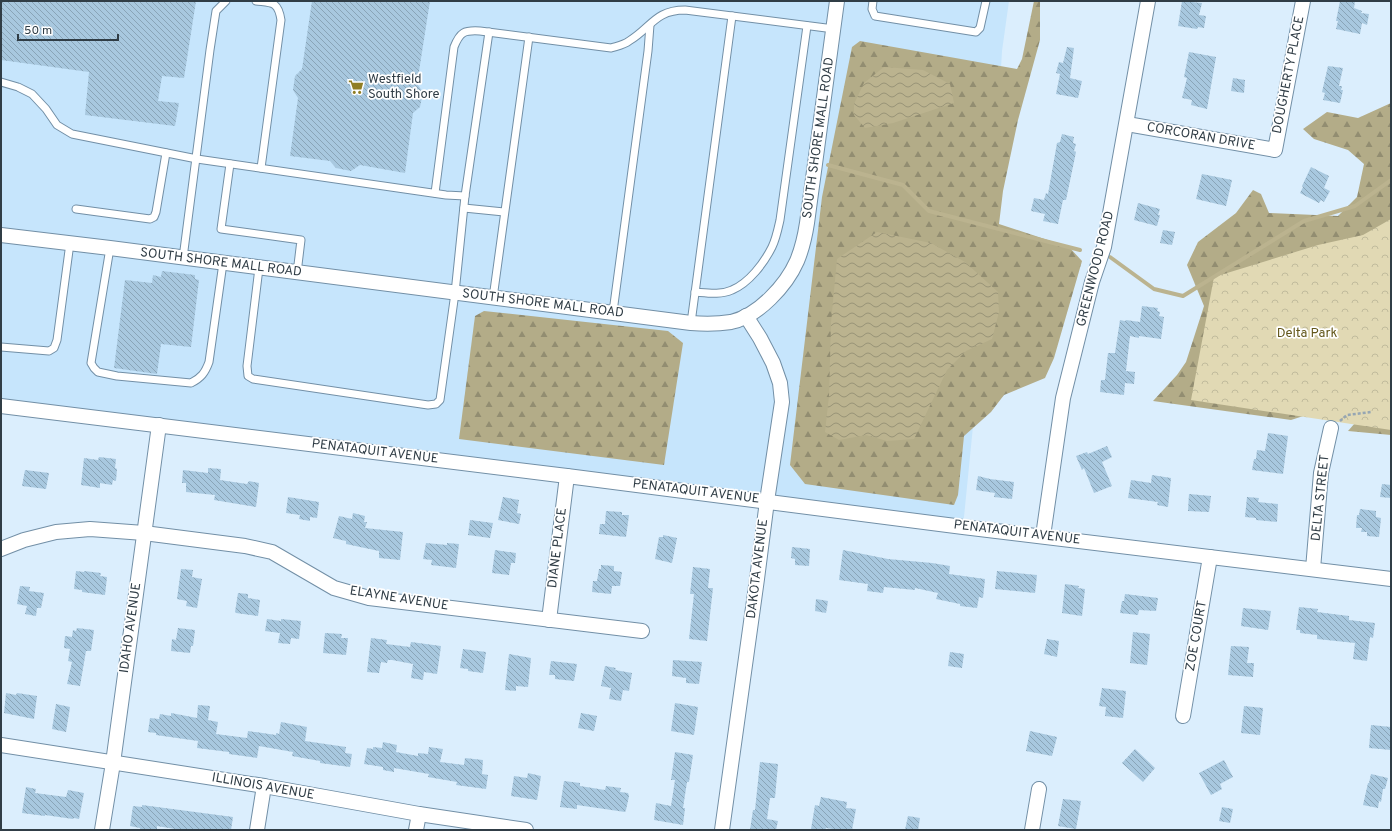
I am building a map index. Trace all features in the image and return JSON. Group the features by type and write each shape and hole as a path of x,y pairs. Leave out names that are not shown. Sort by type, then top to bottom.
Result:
{"street":[{"name":"SOUTH SHORE MALL ROAD","path":"1,235 691,323 731,322 746,316 763,305 781,287 793,271 802,250 837,1"},
{"name":"GREENWOOD ROAD","path":"1043,536 1063,398 1092,282 1104,247 1148,1"},
{"name":"DOUGHERTY PLACE","path":"1275,150 1303,1"},
{"name":"CORCORAN DRIVE","path":"1127,124 1275,150"},
{"name":"DAKOTA AVENUE","path":"722,830 767,501 782,409 782,392 777,374 767,350 746,316"},
{"name":"PENATAQUIT AVENUE","path":"1,406 767,501 963,527 1391,578"},
{"name":"IDAHO AVENUE","path":"102,830 113,763 159,425"},
{"name":"DELTA STREET","path":"1313,569 1321,473 1330,428"},
{"name":"DIANE PLACE","path":"549,620 567,476"},
{"name":"ELAYNE AVENUE","path":"1,549 24,540 56,532 90,529 144,533 245,546 272,552 334,588 369,598 642,630"},
{"name":"ZOE COURT","path":"1183,716 1210,557"},
{"name":"ILLINOIS AVENUE","path":"1,746 264,786 419,814 526,830"},
{"path":"257,830 264,786"},
{"path":"1032,830 1039,789"},
{"path":"416,830 419,814"}],"lane":[{"path":"183,258 216,11 226,1"},
{"path":"256,1 272,3 279,10 281,20 261,168"},
{"path":"873,1 872,9 875,16 976,32 980,28 986,1"},
{"path":"434,193 454,47 458,36 464,32 470,30 490,32 611,48 629,42 664,13 676,10 834,29"},
{"path":"691,323 732,16"},
{"path":"612,312 648,51 650,25"},
{"path":"695,292 715,294 732,290 748,280 772,247 778,232 780,220 807,26"},
{"path":"259,268 247,366 248,376 253,380 428,405 436,404 440,400 455,293 464,208 490,32"},
{"path":"493,298 529,37"},
{"path":"1,82 18,87 32,94 46,109 57,125 72,134 197,159 434,193 466,196"},
{"path":"76,209 150,219 154,217 166,153"},
{"path":"230,164 221,229 301,240 297,273"},
{"path":"464,208 504,212"},
{"path":"1,347 49,351 54,348 57,340 70,243"},
{"path":"110,248 91,363 98,372 117,376 191,383 199,379 206,371 209,362 223,263"}],"path":[{"path":"1330,428 1347,415 1371,412"}],"shaded area":[{"path":"1,1 1009,1 1002,51 991,245 963,527 1,406"}],"green space":[{"path":"1034,1 1040,1 1040,40 1018,120 1003,191 999,224 1069,247 1082,261 1054,358 1045,378 1004,395 991,412 964,436 958,495 954,505 805,484 790,465 822,197 852,47 860,41 1017,69 1022,59"},
{"name":"Delta Park","path":"1391,103 1391,335 1328,408 1291,420 1153,401 1177,375 1186,362 1204,306 1187,265 1198,242 1236,213 1253,190 1261,194 1269,213 1338,216 1357,197 1364,164 1348,150 1314,139 1303,129 1327,112 1358,118"},
{"name":"Delta Park","path":"1391,219 1391,430 1191,400 1214,277 1318,245 1363,235"},
{"path":"484,311 668,331 683,343 664,465 459,439 475,316"},
{"path":"1391,403 1391,435 1348,431 1370,406"}],"water":[{"path":"884,67 923,70 950,84 954,103 893,123 865,128 854,115 854,104 864,83"},
{"path":"877,232 931,243 965,262 998,292 999,312 992,339 966,351 947,370 914,439 887,441 866,435 839,440 825,432 829,396 831,323 837,259"}],"building":[{"path":"1,1 196,1 184,78 162,76 158,101 179,103 175,126 85,115 89,72 1,60"},
{"name":"Westfield South Shore","path":"312,1 430,1 417,84 423,92 420,107 413,113 405,173 360,165 351,171 336,168 330,161 290,156 298,98 293,90 295,76 302,69"},
{"path":"1182,1 1202,3 1199,15 1206,16 1204,28 1198,27 1197,29 1178,26"},
{"path":"1340,1 1355,1 1354,8 1362,11 1361,13 1369,14 1367,25 1362,23 1360,34 1336,29"},
{"path":"1067,47 1074,48 1070,78 1082,81 1078,98 1056,94 1060,74 1056,73 1059,62 1063,63"},
{"path":"1189,52 1216,57 1207,109 1191,105 1192,100 1182,98 1187,78 1184,77"},
{"path":"1328,66 1343,68 1339,86 1342,86 1341,90 1343,90 1340,103 1323,100 1325,93 1322,92"},
{"path":"1233,78 1245,80 1244,93 1231,91"},
{"path":"1062,134 1074,137 1073,143 1076,144 1074,151 1076,152 1066,200 1063,200 1058,224 1043,221 1045,214 1031,211 1034,198 1044,200 1046,193 1048,194 1057,143 1060,142"},
{"path":"1311,167 1329,176 1324,188 1330,191 1324,202 1321,200 1319,203 1300,193"},
{"path":"1202,174 1232,180 1226,206 1196,199"},
{"path":"1138,203 1160,209 1157,226 1134,220"},
{"path":"1163,230 1175,232 1172,245 1160,243"},
{"path":"162,271 195,275 195,279 199,280 191,347 161,344 157,374 114,368 125,280 152,283 153,275 161,277"},
{"path":"1142,306 1158,308 1157,311 1160,312 1159,316 1164,317 1161,339 1130,336 1126,371 1135,372 1134,384 1125,383 1124,395 1100,392 1101,380 1105,380 1108,353 1115,353 1120,320 1140,322"},
{"path":"1268,433 1288,436 1283,474 1252,470 1254,459 1256,459 1257,450 1265,451"},
{"path":"1107,446 1112,457 1102,462 1112,486 1094,493 1084,468 1082,470 1076,456 1087,452 1088,454"},
{"path":"99,457 116,459 116,481 113,480 112,485 100,483 100,488 81,485 84,458 98,460"},
{"path":"208,468 221,469 220,480 247,484 249,481 259,483 256,507 214,500 215,495 186,492 186,483 182,483 183,470 208,473"},
{"path":"25,470 49,473 46,489 22,486"},
{"path":"1152,475 1171,478 1168,507 1157,505 1158,502 1128,498 1131,480 1151,483"},
{"path":"978,476 1014,482 1012,499 994,497 995,493 976,490"},
{"path":"1382,484 1391,485 1391,498 1380,497"},
{"path":"1189,494 1211,496 1209,512 1188,511"},
{"path":"288,497 319,502 317,518 310,517 310,521 299,519 300,515 286,513"},
{"path":"503,497 519,500 517,513 521,514 519,524 498,520"},
{"path":"1247,497 1259,498 1258,502 1278,504 1277,522 1256,520 1256,518 1245,517"},
{"path":"1360,509 1376,511 1376,517 1381,518 1379,537 1367,536 1367,532 1361,532 1362,528 1356,528 1357,515 1359,515"},
{"path":"606,511 622,512 622,515 629,515 626,537 599,534 600,524 605,524"},
{"path":"353,513 365,516 364,522 367,522 365,528 403,532 400,560 379,558 379,551 346,544 346,541 333,538 339,516 352,519"},
{"path":"470,520 493,523 490,538 468,535"},
{"path":"663,535 677,538 672,563 655,559 659,537 663,537"},
{"path":"426,543 447,545 447,543 459,544 456,568 431,565 432,560 423,559"},
{"path":"792,547 810,549 809,566 795,565 795,559 791,558"},
{"path":"495,550 516,553 515,563 511,563 509,575 492,573"},
{"path":"843,550 888,559 950,566 949,574 985,579 983,598 979,597 977,608 960,606 960,604 936,599 938,593 915,588 915,590 884,587 883,593 867,591 868,584 839,580"},
{"path":"601,565 614,566 614,571 622,572 620,586 612,586 611,594 592,592 593,581 597,581"},
{"path":"693,567 710,569 708,588 713,588 707,641 689,639 694,594 690,594"},
{"path":"181,569 193,570 192,577 202,579 197,608 186,606 187,601 177,599"},
{"path":"76,571 101,573 100,576 107,577 105,595 82,592 82,590 74,589"},
{"path":"997,571 1037,575 1035,593 995,589"},
{"path":"1065,584 1079,586 1078,588 1085,589 1082,616 1062,613"},
{"path":"20,586 30,587 29,591 44,593 41,608 37,608 36,616 25,614 27,606 17,604"},
{"path":"238,593 248,594 248,598 260,600 258,616 235,612"},
{"path":"1125,594 1158,598 1156,611 1139,610 1138,615 1120,613"},
{"path":"816,599 828,601 826,613 815,611"},
{"path":"1299,607 1318,609 1317,612 1349,616 1349,620 1375,623 1373,638 1370,637 1367,661 1353,659 1355,643 1317,639 1317,635 1300,633 1300,630 1296,630"},
{"path":"1243,608 1271,611 1268,630 1241,626"},
{"path":"267,619 301,621 299,639 291,638 290,644 278,643 280,633 265,631"},
{"path":"77,628 94,630 91,651 86,651 80,686 67,684 72,662 68,661 70,649 64,648 65,636 72,637 73,630 76,631"},
{"path":"178,628 195,630 193,646 191,646 190,653 171,651 172,639 176,640"},
{"path":"1133,632 1150,634 1147,665 1130,663"},
{"path":"325,633 342,634 341,638 348,638 346,655 323,653"},
{"path":"371,638 387,640 386,644 410,647 411,642 441,646 437,674 424,672 423,680 411,678 413,664 392,660 388,660 387,663 381,662 379,673 367,672"},
{"path":"1047,639 1059,641 1057,657 1044,654"},
{"path":"1231,646 1249,647 1247,663 1254,663 1253,677 1228,675"},
{"path":"463,649 486,652 483,673 468,671 468,669 460,668"},
{"path":"950,652 964,654 962,668 948,666"},
{"path":"509,654 531,658 528,687 516,686 516,691 505,690"},
{"path":"673,660 702,662 699,684 686,683 686,678 672,676"},
{"path":"551,661 577,664 574,681 555,679 555,675 549,675"},
{"path":"605,666 616,668 615,670 632,673 629,691 623,690 621,701 609,699 611,688 601,686"},
{"path":"1102,688 1126,691 1123,718 1105,716 1106,707 1099,706"},
{"path":"6,693 37,696 34,719 4,713"},
{"path":"675,703 698,707 694,735 671,731"},
{"path":"56,704 70,707 66,732 52,729"},
{"path":"198,705 210,706 208,720 218,722 216,734 247,738 248,731 276,735 276,733 279,734 281,722 307,727 305,741 346,747 345,753 352,754 350,767 320,763 320,761 292,756 293,752 259,746 257,758 229,754 229,752 197,748 198,741 156,735 156,733 148,732 150,718 159,719 160,714 171,716 171,713 197,718"},
{"path":"1244,706 1263,708 1260,735 1241,733"},
{"path":"581,713 597,716 594,731 578,728"},
{"path":"1371,725 1391,727 1391,750 1369,748"},
{"path":"1030,731 1057,737 1052,756 1026,751"},
{"path":"383,742 397,745 396,752 418,756 418,753 428,754 429,747 443,749 440,762 464,765 465,758 483,760 482,774 488,775 486,789 456,785 457,782 428,777 429,774 394,768 394,772 383,770 383,767 364,764 367,748 382,748"},
{"path":"1135,749 1155,768 1143,782 1122,763"},
{"path":"675,752 693,755 683,808 685,808 683,825 654,820 656,803 671,806 675,780 671,780"},
{"path":"1224,760 1233,777 1220,784 1222,789 1211,795 1199,773"},
{"path":"760,762 778,764 775,798 770,798 767,819 778,821 776,830 750,830 753,810 755,810"},
{"path":"528,773 541,776 537,800 511,796 514,776 527,778"},
{"path":"1371,774 1388,778 1385,789 1383,789 1381,802 1379,801 1378,808 1363,805"},
{"path":"564,781 580,783 580,786 605,790 606,786 621,788 620,792 628,793 629,796 626,810 625,812 577,805 577,809 560,807"},
{"path":"26,787 36,789 35,793 66,797 68,790 84,793 79,819 22,813"},
{"path":"821,797 847,802 846,808 856,809 852,830 826,828 825,830 811,829 815,805 819,806"},
{"path":"1063,799 1081,801 1076,829 1058,826"},
{"path":"142,805 233,817 231,830 181,830 157,826 157,830 140,830 140,828 130,826 133,806 142,807"},
{"path":"1222,807 1233,809 1230,823 1219,821"},
{"path":"908,816 920,818 918,830 905,830"}],"waterway":[{"path":"828,165 903,185 929,211 1080,250"},
{"path":"1110,257 1154,289 1183,296 1304,221 1355,206 1391,180"}],"place":[{"name":"Westfield South Shore","path":"356,87"}]}
